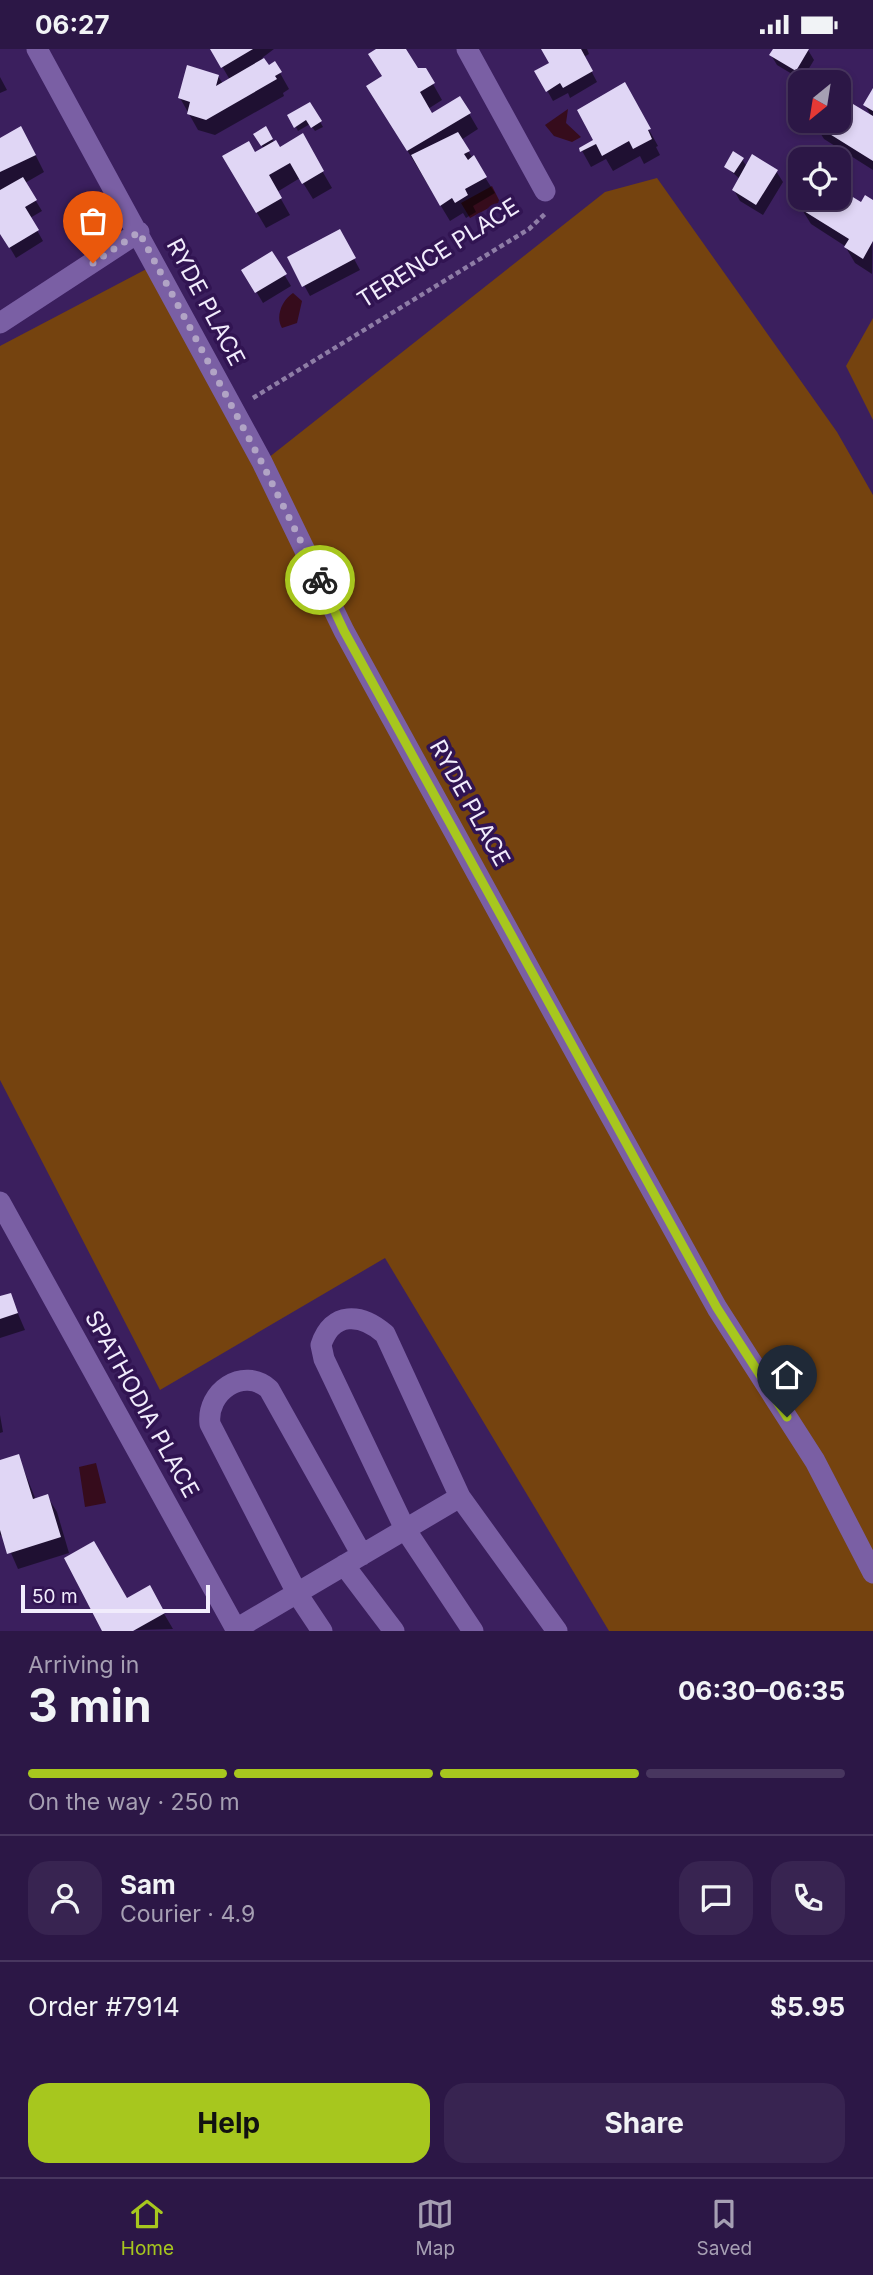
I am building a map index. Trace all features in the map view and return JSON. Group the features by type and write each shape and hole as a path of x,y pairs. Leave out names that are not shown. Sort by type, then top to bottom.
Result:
{"street":[{"name":"RYDE PLACE","path":"37,49 234,409 344,631 570,1044 717,1308 815,1461 873,1573"},
{"name":"TERENCE PLACE","path":"467,49 545,191"},
{"path":"0,323 139,232"},
{"name":"SPATHODIA PLACE","path":"0,1202 237,1630"},
{"path":"473,1631 405,1529 324,1359 321,1345 331,1326 345,1318 360,1318 385,1334 460,1497 557,1631"},
{"path":"322,1631 298,1595 210,1424 210,1406 217,1393 244,1378 254,1378 269,1389 353,1560 394,1631"},
{"path":"237,1630 460,1497"}],"path":[{"name":"TERENCE PLACE","path":"234,409 529,229 547,213 545,191"}],"shaded area":[{"path":"568,109 566,123 581,137 572,142 554,136 545,125"},
{"path":"657,178 837,432 873,495 873,1631 609,1631 385,1258 160,1390 0,1080 0,346 156,264 263,462 605,192"},
{"path":"492,186 500,202 470,218 461,203"},
{"path":"293,293 302,301 297,323 282,328 279,319 281,309"},
{"path":"873,318 873,420 846,366"},
{"path":"96,1463 106,1503 85,1507 79,1467"}],"building":[{"path":"210,49 253,49 221,68"},
{"path":"376,49 406,49 418,68 426,68 435,83 420,92 432,113 460,96 471,113 407,151 366,86 382,76 368,54"},
{"path":"541,49 581,49 593,71 563,88 560,83 546,92 534,71 549,63"},
{"path":"773,49 809,49 797,70 769,55"},
{"path":"264,58 269,65 275,61 282,72 275,76 277,79 206,120 187,114 190,102 178,98 187,65 219,75 216,86"},
{"path":"625,82 651,129 648,130 652,139 633,149 629,141 602,156 596,144 580,152 579,148 593,140 577,110"},
{"path":"873,88 873,111 863,105"},
{"path":"310,102 322,121 311,128 306,120 294,128 287,115"},
{"path":"851,103 873,116 873,161 828,133 851,133"},
{"path":"21,126 36,155 0,172 0,138"},
{"path":"266,126 273,139 261,146 253,134"},
{"path":"458,132 470,151 464,154 468,160 474,155 487,177 465,189 468,195 455,203 452,198 440,206 411,155"},
{"path":"303,133 324,171 302,184 290,163 269,175 282,198 256,213 222,156 249,141 255,152 276,140 280,147"},
{"path":"733,151 744,158 734,173 724,167"},
{"path":"752,154 778,170 756,205 732,190"},
{"path":"23,177 37,200 25,207 39,230 9,248 0,234 0,190"},
{"path":"865,195 873,200 873,241 863,259 844,247 849,239 802,210 851,210 851,196 861,202"},
{"path":"340,229 356,258 302,287 287,257"},
{"path":"272,251 287,274 255,293 241,270"},
{"path":"11,1293 18,1313 0,1319 0,1296"},
{"path":"19,1454 33,1499 48,1494 61,1537 7,1554 0,1530 0,1460"},
{"path":"94,1541 127,1598 150,1585 165,1613 133,1631 102,1631 64,1558"}],"way so far":[{"path":"93,263 139,232 262,463 320,580"}],"route":[{"path":"320,580 344,631 717,1308 787,1417"}]}
